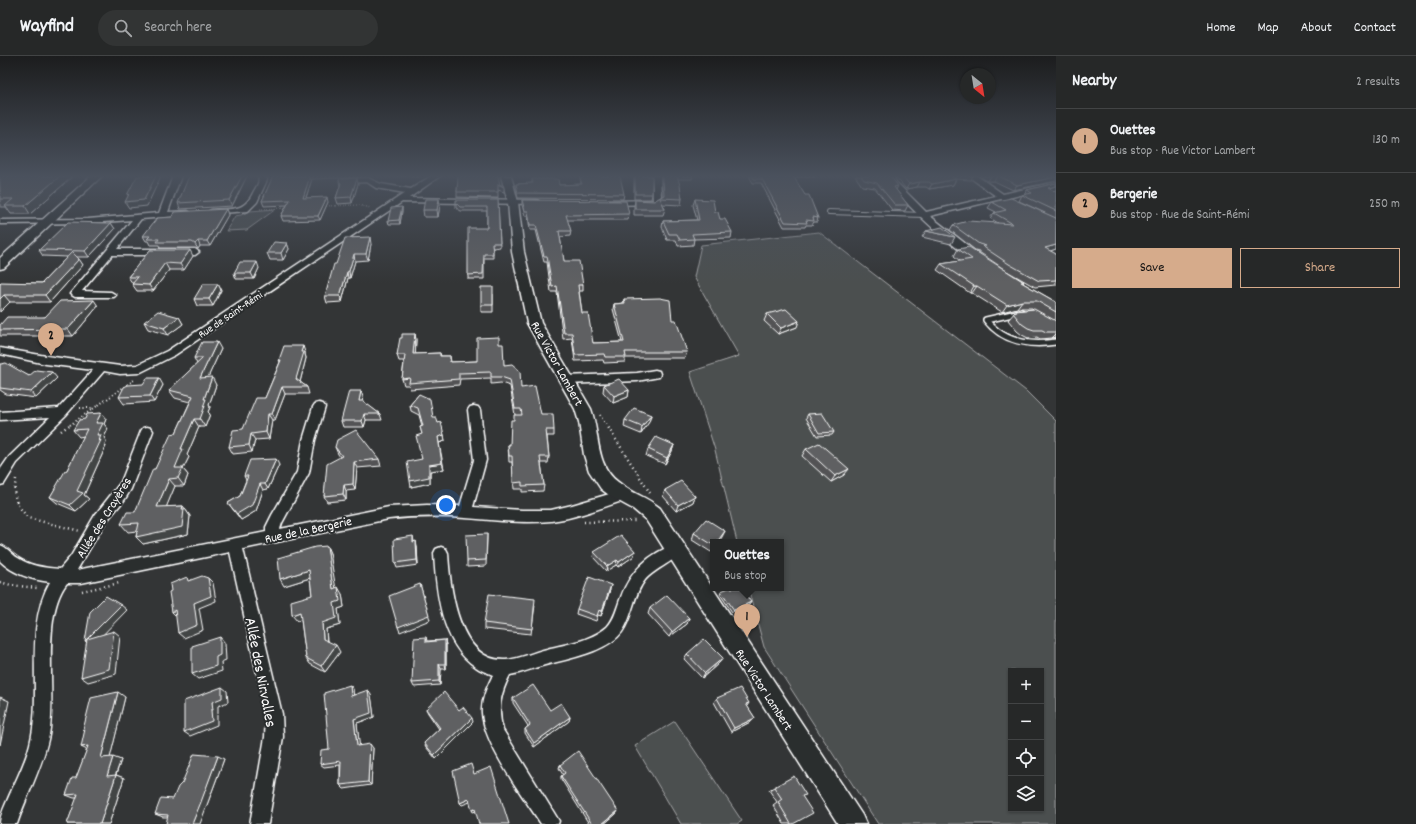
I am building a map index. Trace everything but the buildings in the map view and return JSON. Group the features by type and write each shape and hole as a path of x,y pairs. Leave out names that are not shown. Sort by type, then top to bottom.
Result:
{"street":[{"path":"0,265 58,212"},
{"path":"0,222 47,222 218,212"},
{"name":"Rue de Saint-Rémi","path":"0,351 46,360 101,368 120,370 139,369 171,354 382,212"},
{"name":"Rue Victor Lambert","path":"514,212 518,252 534,323 585,413 596,468 612,489 639,501 647,508 676,550 853,824"},
{"path":"921,212 954,241 984,261"},
{"path":"925,215 939,212"},
{"path":"111,295 75,294 139,217"},
{"path":"110,252 196,252"},
{"path":"0,480 13,460 62,412 101,368"},
{"path":"567,380 638,378 655,374"},
{"path":"273,536 273,527 276,519 303,473 309,440 319,407"},
{"path":"464,512 480,460 474,410"},
{"path":"0,416 62,412"},
{"name":"Allée des Crayères","path":"58,584 76,560 104,512 122,492 127,483 147,430"},
{"name":"Rue de la Bergerie","path":"0,551 6,558 23,568 48,575 58,584 81,576 273,536 404,511 430,510 541,516 578,509 623,495"},
{"name":"Allée des Nirvalles","path":"235,545 274,714 274,738 260,824"},
{"path":"441,553 446,602 452,622 464,645 476,658 489,665 505,668 586,645 603,638 612,632 619,623 632,587 640,575 651,565 676,550"},
{"path":"8,824 37,749 41,734 44,698 46,618 58,584"},
{"path":"505,668 496,682 492,696 490,709 492,727 498,740 550,821"}],"lane":[{"path":"829,212 925,215"},
{"path":"1030,312 1016,312 986,320 990,326 1008,337 1033,344 1056,342"}],"path":[{"path":"60,432 139,376"},
{"path":"598,412 653,497"},
{"path":"16,477 14,492 17,504 28,518 91,533"},
{"path":"579,522 641,521"},
{"path":"0,582 11,585 58,584"},
{"path":"78,591 86,591 122,583"}],"shaded area":[{"path":"248,212 272,212 247,230 226,231 235,216"},
{"path":"819,232 1026,391 1056,421 1056,824 878,824 764,647 749,591 784,591 784,539 736,539 715,450 690,372 739,356 694,277 701,245"},
{"path":"675,721 742,821 737,824 681,824 635,746"}],"place":[{"name":"Bergerie","path":"51,356"},
{"name":"Ouettes","path":"747,637"}]}
